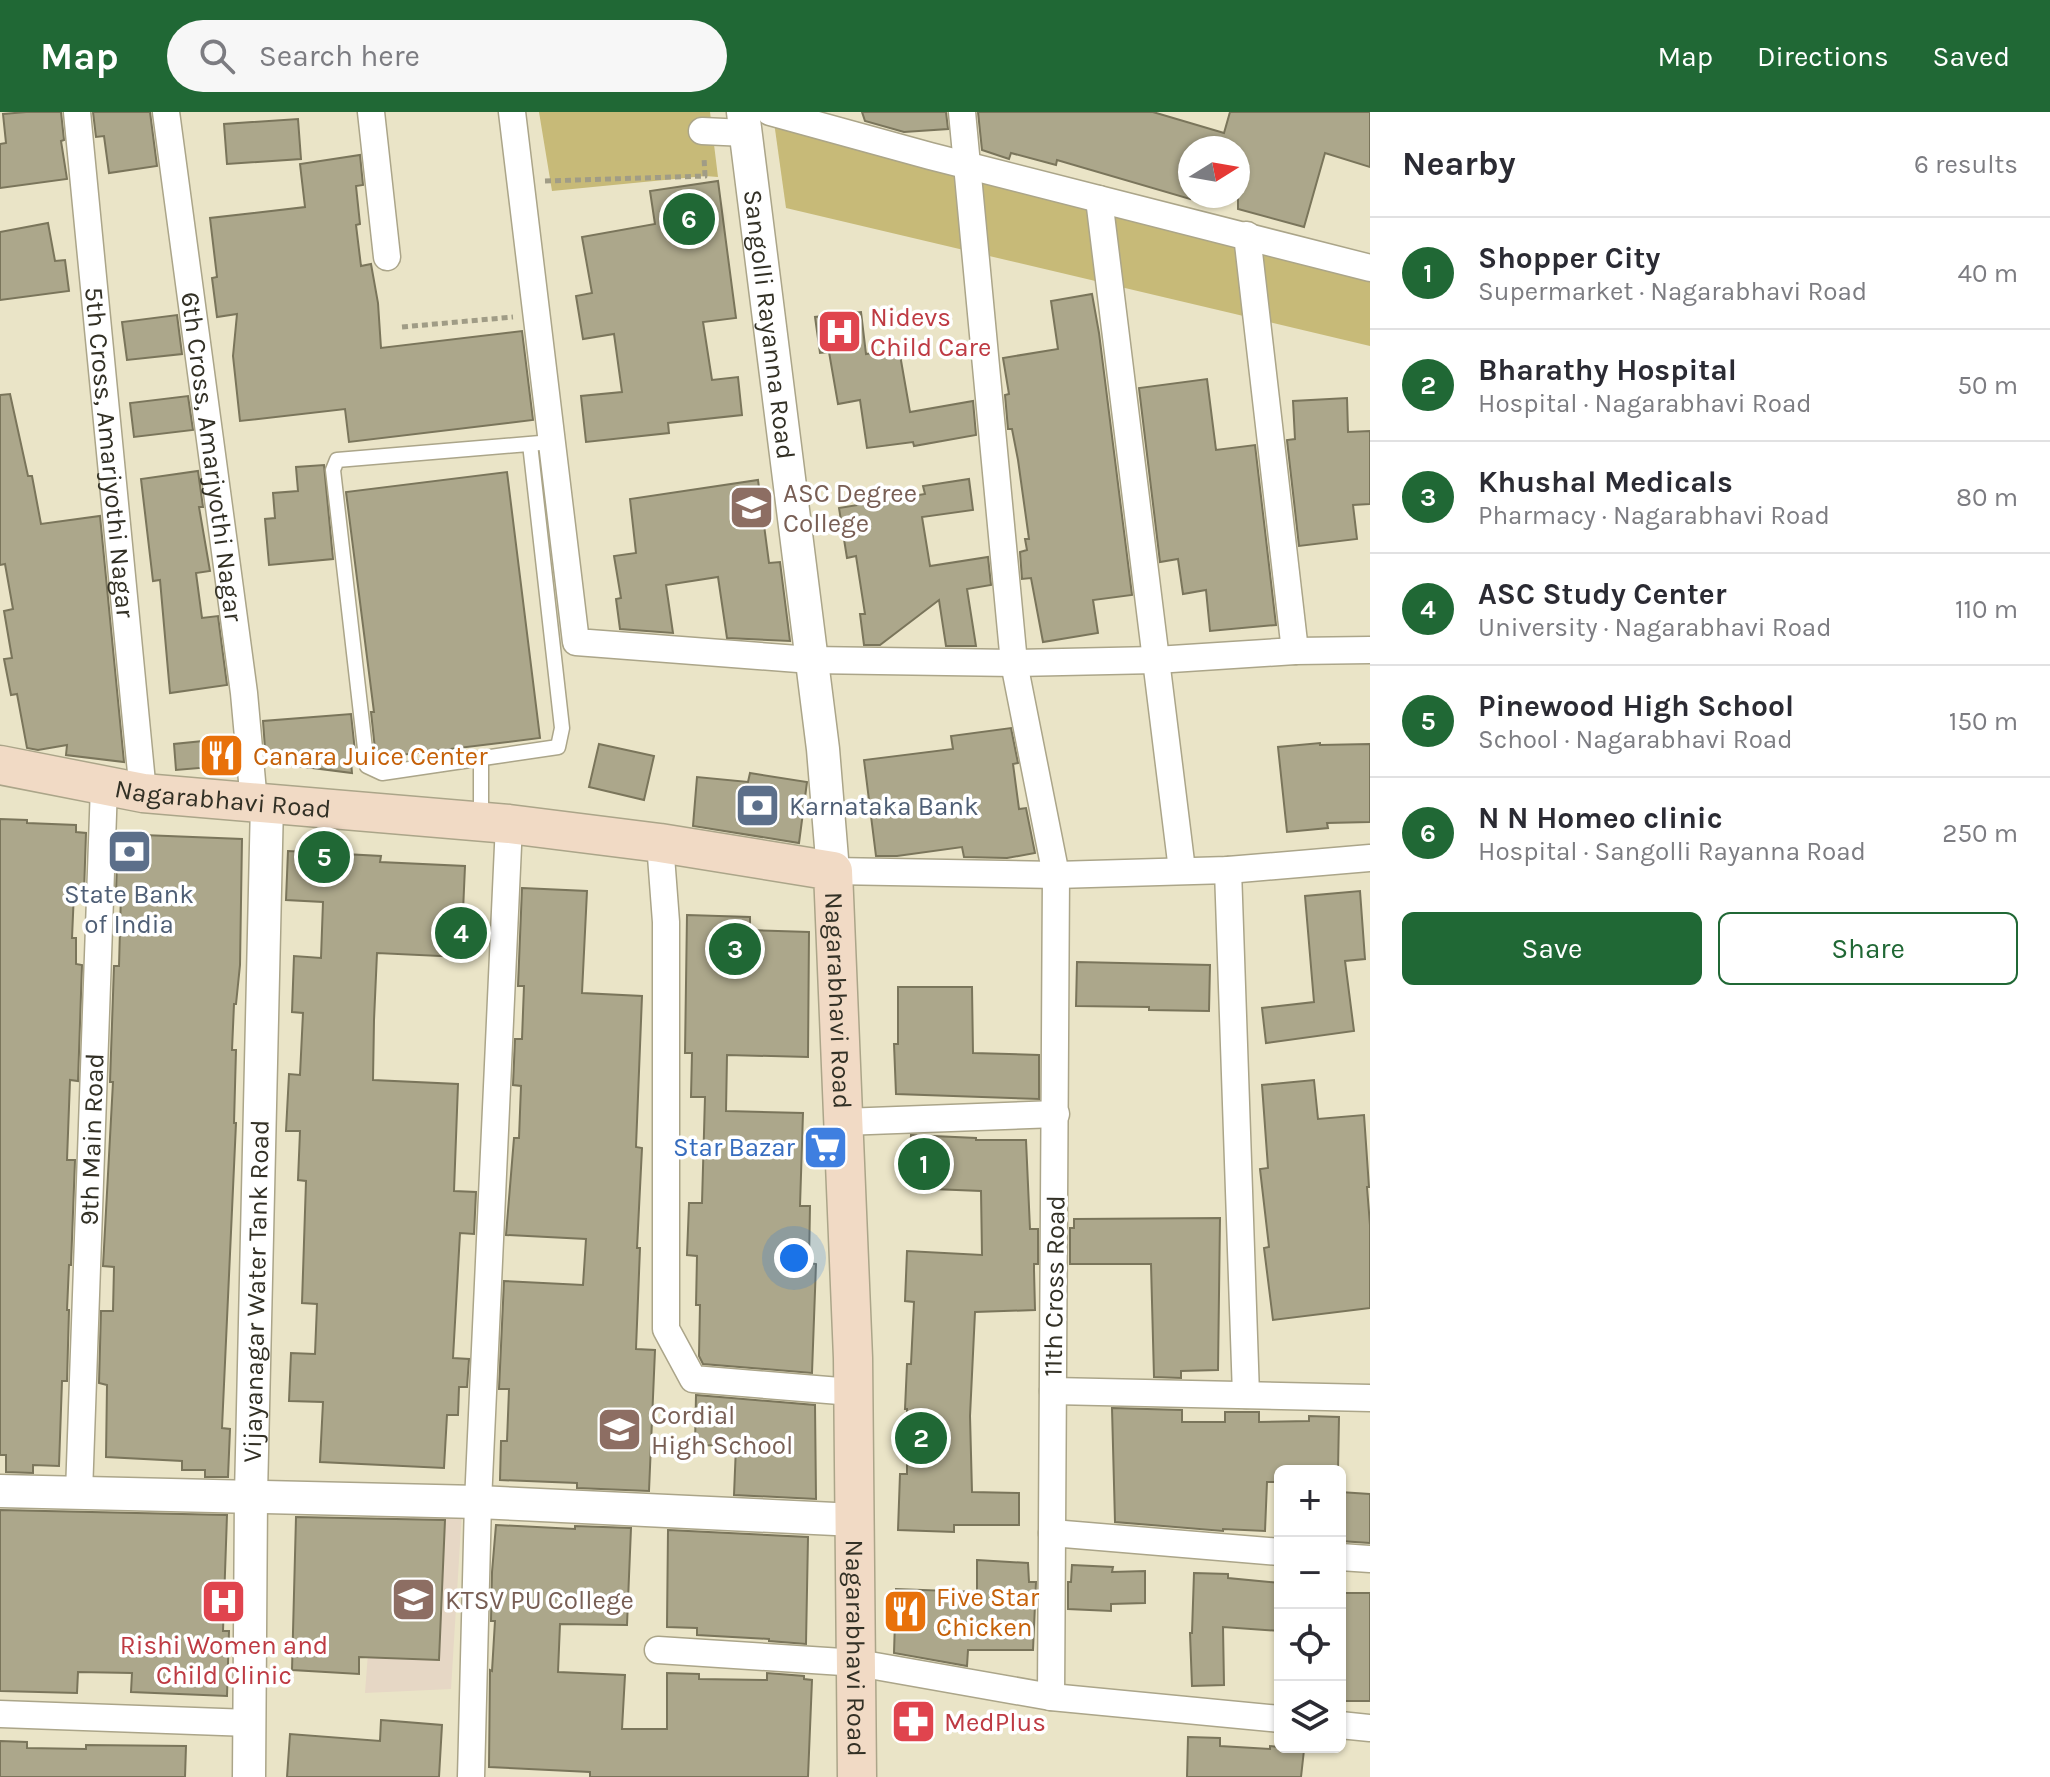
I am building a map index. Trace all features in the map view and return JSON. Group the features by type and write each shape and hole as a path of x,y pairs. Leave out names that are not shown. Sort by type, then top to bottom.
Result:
{"main road":[{"name":"Nagarabhavi Road","path":"2,757 104,786 143,793 495,822 660,843 833,871 856,1520 857,1777"}],"street":[{"name":"5th Cross, Amarjyothi Nagar","path":"77,112 143,793"},
{"name":"6th Cross, Amarjyothi Nagar","path":"166,112 198,365 261,803"},
{"path":"371,112 387,257"},
{"path":"512,112 536,315 541,443 576,642 811,660 1014,663 1370,650"},
{"path":"770,112 968,166 1370,268"},
{"name":"11th Cross Road","path":"962,112 1014,663 1056,875 1051,1697"},
{"path":"702,131 744,123"},
{"name":"Sangolli Rayanna Road","path":"744,123 823,749 833,871"},
{"path":"1099,199 1182,870"},
{"path":"1247,235 1295,651"},
{"name":"9th Main Road","path":"79,1493 104,786"},
{"name":"Vijayanagar Water Tank Road","path":"249,1777 261,803"},
{"path":"471,1777 495,822"},
{"path":"660,843 666,922 666,1329 693,1379 852,1392"},
{"path":"833,871 1056,875 1228,870 1370,858"},
{"path":"1228,870 1246,1395"},
{"path":"843,1122 1056,1114"},
{"path":"1053,1391 1370,1398"},
{"path":"0,1491 478,1502 856,1520"},
{"path":"1052,1533 1274,1552"},
{"path":"1346,1557 1370,1559"},
{"path":"658,1650 858,1663 1051,1697 1274,1718"},
{"path":"0,1714 250,1723"},
{"path":"1346,1726 1370,1728"}],"lane":[{"path":"541,443 562,728 558,747 382,773 367,766 333,470 337,460 541,443"},
{"path":"481,760 495,822"}],"path":[{"path":"541,181 705,176 702,131"},
{"path":"402,327 536,315"}],"shaded area":[{"path":"539,112 710,112 718,177 552,191"},
{"path":"774,122 1370,279 1370,346 786,208"},
{"name":"KTSV PU College","path":"379,1506 462,1511 451,1689 365,1693"}],"building":[{"path":"61,112 64,140 61,141 67,179 0,188 0,144 6,143 3,114"},
{"path":"93,112 150,112 157,166 109,173 104,136 96,137"},
{"path":"862,112 946,112 948,129 904,132 865,121"},
{"path":"978,112 1153,112 1224,133 1230,112 1370,112 1370,167 1325,153 1304,227 1238,209 1250,208 1250,136 1178,136 1178,195 1057,160 1056,165 1011,153 1009,159 982,150"},
{"path":"298,119 301,159 227,164 224,124"},
{"path":"360,155 363,185 356,186 360,224 356,225 361,266 371,264 381,348 522,331 533,420 349,442 345,409 240,421 233,356 237,314 217,317 212,278 217,277 210,218 305,207 300,164"},
{"path":"718,181 736,318 703,322 712,380 738,377 742,415 668,423 669,433 586,442 581,396 622,392 614,334 583,339 576,296 592,293 582,237 655,224 650,191"},
{"path":"48,223 55,261 65,260 69,291 0,300 0,232"},
{"path":"1092,294 1132,595 1093,600 1098,633 1043,642 1031,578 1022,579 1020,552 1027,550 1025,539 1029,539 1018,460 1012,429 1008,429 1005,395 1009,394 1003,358 1058,349 1051,301"},
{"path":"861,312 866,354 899,349 910,412 973,401 976,435 914,446 913,442 867,448 860,400 838,404 829,352 820,353 815,317"},
{"path":"177,315 182,354 127,360 122,322"},
{"path":"1207,379 1216,450 1255,445 1276,625 1210,631 1206,590 1183,594 1178,559 1160,562 1139,388"},
{"path":"10,394 41,524 100,516 124,762 66,755 67,745 38,750 27,748 17,694 11,695 4,659 12,658 4,611 13,609 5,564 0,565 0,395"},
{"path":"188,396 193,430 134,437 130,403"},
{"path":"1347,398 1348,432 1370,431 1370,504 1353,505 1357,539 1299,546 1287,440 1295,439 1293,401"},
{"path":"324,465 333,559 269,565 265,519 275,518 273,493 298,491 296,467"},
{"path":"198,471 203,507 199,507 210,571 196,573 202,618 218,616 227,685 170,693 160,580 153,581 141,479"},
{"path":"507,472 540,738 376,758 371,712 374,712 346,492"},
{"path":"969,479 973,510 922,517 930,566 988,557 991,585 967,589 976,646 946,646 939,600 880,645 864,645 860,614 865,614 856,556 847,558 839,508 925,494 923,486"},
{"path":"758,480 769,563 780,562 790,641 727,638 718,577 666,585 673,633 620,629 616,599 621,598 614,556 636,553 630,499"},
{"path":"351,714 356,761 351,762 352,773 266,762 263,721"},
{"path":"1011,728 1018,763 1013,764 1019,809 1026,808 1035,853 1007,858 964,857 962,847 876,856 864,760 953,749 951,736"},
{"path":"232,738 234,765 176,770 174,744"},
{"path":"1320,743 1370,744 1370,822 1327,823 1328,828 1287,832 1278,747"},
{"path":"599,744 654,756 644,800 589,787"},
{"path":"750,773 807,782 799,843 693,826 697,777 748,782"},
{"path":"0,819 76,825 76,832 86,833 84,892 74,892 72,938 76,938 76,964 82,965 78,1081 70,1080 67,1160 75,1160 67,1310 67,1381 62,1381 59,1466 33,1465 33,1473 6,1472 6,1455 0,1455"},
{"path":"118,834 242,839 240,965 232,1050 236,1050 236,1123 222,1428 230,1429 228,1477 205,1477 205,1470 182,1470 182,1461 106,1457 107,1385 99,1383 101,1311 113,1311 114,1267 103,1266 113,1082 110,1082 114,966 119,966 121,893 116,893"},
{"path":"288,851 381,856 380,862 465,866 461,957 377,953 374,1020 373,1080 458,1084 454,1191 476,1192 474,1234 460,1233 453,1358 469,1359 467,1387 459,1387 458,1415 447,1415 444,1468 320,1462 323,1402 289,1401 291,1353 315,1354 317,1304 302,1303 306,1181 298,1180 300,1131 286,1131 289,1074 300,1075 303,1013 292,1012 294,956 321,958 323,902 286,900"},
{"path":"522,888 587,891 582,993 642,996 636,1147 642,1148 636,1349 655,1350 649,1491 577,1488 577,1483 500,1480 501,1441 507,1441 509,1389 499,1389 504,1281 583,1285 586,1239 506,1235 514,1138 519,1138 521,1086 513,1085 515,1039 522,1039 524,986 518,986"},
{"path":"1360,891 1365,959 1345,961 1354,1031 1266,1043 1262,1008 1314,1002 1305,896"},
{"path":"687,915 750,917 750,930 809,932 808,1057 727,1055 726,1111 803,1113 800,1206 810,1206 809,1263 816,1264 812,1373 703,1364 699,1356 697,1256 687,1255 689,1203 702,1203 705,1097 691,1097 692,1053 685,1053"},
{"path":"1077,962 1210,965 1209,1011 1076,1006"},
{"path":"898,987 972,987 973,1053 1039,1055 1039,1099 896,1094 894,1044 898,1044"},
{"path":"1314,1080 1318,1119 1364,1115 1369,1187 1370,1308 1273,1320 1264,1248 1269,1247 1260,1169 1268,1168 1262,1085"},
{"path":"911,1135 1026,1140 1030,1229 1038,1229 1038,1264 1034,1264 1035,1310 975,1312 970,1416 972,1492 1019,1493 1019,1525 954,1525 954,1532 898,1530 900,1474 907,1474 905,1409 914,1302 905,1301 907,1251 982,1255 981,1191 908,1188"},
{"path":"1220,1218 1218,1370 1181,1371 1181,1378 1154,1377 1151,1264 1070,1264 1070,1228 1074,1228 1074,1219"},
{"path":"696,1395 815,1405 816,1499 734,1495 736,1446 695,1445"},
{"path":"1112,1408 1182,1410 1182,1422 1225,1422 1225,1412 1259,1412 1259,1422 1309,1421 1309,1416 1339,1417 1338,1465 1274,1465 1274,1482 1267,1482 1265,1531 1223,1531 1115,1522"},
{"path":"1346,1492 1370,1494 1370,1543 1346,1541"},
{"path":"0,1510 227,1515 223,1631 229,1631 227,1696 131,1692 132,1673 78,1672 77,1693 0,1691"},
{"path":"296,1517 445,1520 439,1660 359,1657 359,1674 292,1670"},
{"path":"496,1525 631,1528 627,1625 560,1624 558,1672 625,1675 622,1729 667,1729 667,1673 699,1674 699,1679 767,1680 767,1673 804,1676 804,1679 812,1680 808,1777 590,1777 590,1772 489,1767 490,1670 495,1621 491,1621 492,1572"},
{"path":"668,1530 808,1537 806,1644 697,1635 697,1628 667,1627"},
{"path":"977,1560 1028,1563 1029,1582 1036,1582 1033,1650 968,1650 967,1666 894,1653 896,1589 977,1592"},
{"path":"1072,1565 1113,1567 1112,1572 1145,1571 1145,1603 1111,1604 1111,1611 1068,1609 1068,1582 1071,1582"},
{"path":"1194,1573 1228,1574 1228,1578 1274,1582 1274,1631 1223,1627 1224,1685 1192,1686"},
{"path":"1346,1593 1370,1593 1370,1701 1346,1701"},
{"path":"381,1720 442,1725 439,1777 287,1777 290,1734 380,1741"},
{"path":"1188,1737 1220,1738 1220,1746 1270,1749 1270,1746 1274,1746 1274,1753 1304,1753 1301,1777 1187,1777"},
{"path":"0,1741 27,1742 27,1748 186,1746 185,1777 0,1777"}],"place":[{"name":"N N Homeo clinic","path":"689,219"},
{"name":"Nidevs Child Care","path":"839,332"},
{"name":"ASC Degree College","path":"752,508"},
{"name":"Canara Juice Center","path":"222,756"},
{"name":"Karnataka Bank","path":"758,806"},
{"name":"State Bank of India","path":"129,851"},
{"name":"Pinewood High School","path":"324,857"},
{"name":"ASC Study Center","path":"461,933"},
{"name":"Khushal Medicals","path":"735,949"},
{"name":"Star Bazar","path":"826,1147"},
{"name":"Shopper City","path":"924,1164"},
{"name":"Cordial High School","path":"620,1430"},
{"name":"Bharathy Hospital","path":"921,1438"},
{"name":"KTSV PU College","path":"414,1600"},
{"name":"Rishi Women and Child Clinic","path":"224,1602"},
{"name":"Five Star Chicken","path":"905,1612"},
{"name":"MedPlus","path":"913,1722"}]}
